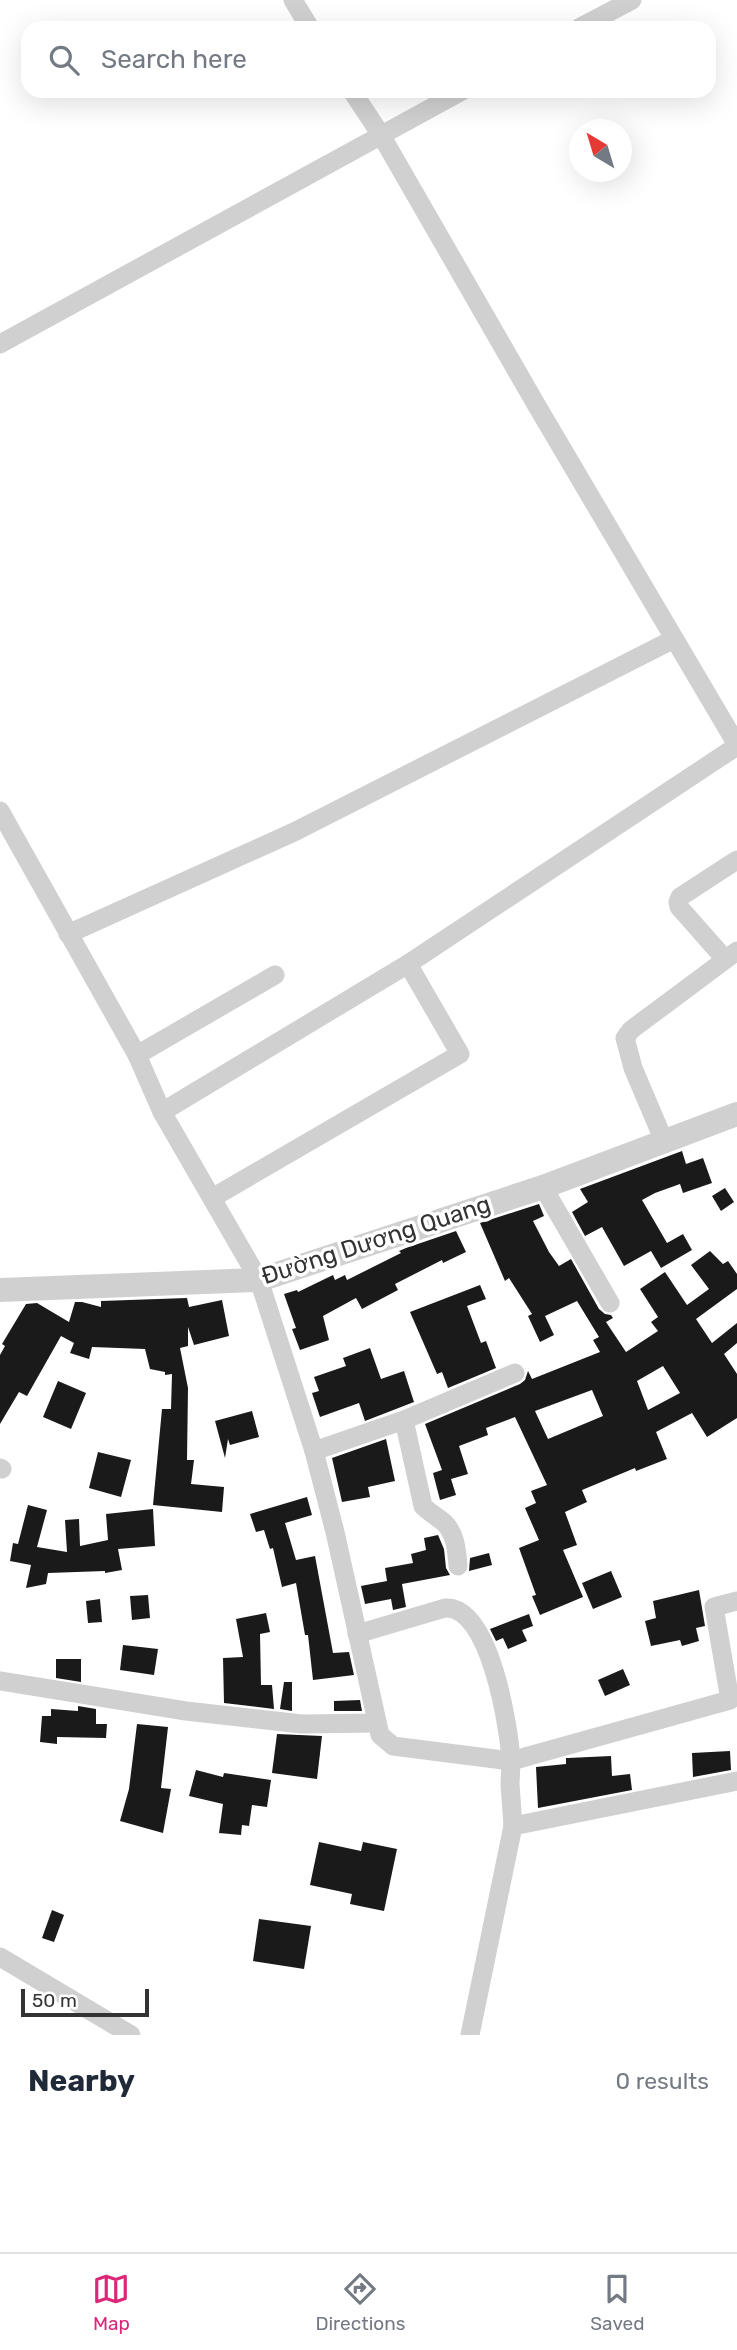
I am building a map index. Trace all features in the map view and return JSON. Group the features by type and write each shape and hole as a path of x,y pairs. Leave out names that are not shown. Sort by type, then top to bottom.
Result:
{"street":[{"path":"293,0 306,21"},
{"path":"592,21 632,0"},
{"path":"162,1112 408,964 737,746 381,135 357,98"},
{"path":"0,344 449,98"},
{"path":"68,934 294,832 674,639"},
{"path":"0,811 137,1055 162,1112 259,1280 314,1451 380,1735 393,1746 511,1761 730,1700 714,1607 737,1601"},
{"path":"664,1141 633,1068 625,1038 631,1030 731,955 679,907 678,902 681,897 737,860"},
{"path":"212,1198 460,1054 408,964"},
{"path":"137,1055 275,975"},
{"name":"Đường Dương Quang","path":"0,1290 259,1280 543,1187 737,1114"},
{"path":"543,1187 610,1303"},
{"path":"314,1451 404,1420 515,1373"},
{"path":"404,1420 423,1506 431,1515 442,1520 452,1532 458,1566"},
{"path":"358,1634 445,1608 454,1608 465,1614 488,1653 501,1694 510,1734 513,1826 470,2035"},
{"path":"0,1681 186,1711 302,1724 377,1723"},
{"path":"513,1826 737,1781"},
{"path":"0,1957 131,2035"}],"building":[{"path":"682,1151 686,1164 703,1158 712,1183 683,1193 680,1184 642,1200 667,1243 683,1234 692,1250 661,1268 651,1251 624,1266 602,1227 585,1236 572,1212 588,1202 580,1189"},
{"path":"725,1188 734,1202 721,1211 712,1196"},
{"path":"539,1204 544,1216 533,1221 549,1252 559,1266 571,1259 599,1309 613,1318 606,1322 626,1352 658,1331 651,1322 658,1317 640,1289 665,1272 687,1305 709,1289 691,1265 710,1251 723,1264 728,1261 737,1274 737,1289 696,1319 712,1343 737,1323 737,1343 724,1354 737,1374 737,1418 707,1437 692,1413 656,1432 667,1459 636,1471 635,1468 582,1490 587,1502 565,1512 577,1545 563,1550 583,1597 540,1615 532,1596 536,1595 519,1548 539,1540 525,1508 536,1503 531,1491 547,1485 515,1417 486,1428 488,1435 459,1446 468,1474 451,1479 456,1495 440,1500 433,1473 442,1470 425,1424 520,1384 525,1380 528,1371 532,1379 600,1352 593,1340 599,1337 577,1301 545,1316 554,1335 540,1342 528,1316 532,1314 509,1278 505,1281 480,1223","holes":["663,1366 680,1393 648,1410 637,1381","592,1390 603,1416 548,1439 535,1411"]},
{"path":"456,1231 466,1252 443,1263 442,1260 395,1284 398,1290 362,1309 356,1298 323,1316 329,1340 300,1350 292,1329 296,1328 284,1294 297,1290 298,1292 333,1275 335,1280 345,1275 347,1280 401,1253 399,1251"},
{"path":"480,1285 486,1299 467,1306 481,1343 486,1341 496,1368 448,1388 442,1372 437,1374 410,1312"},
{"path":"187,1298 189,1307 222,1300 229,1336 194,1345 188,1327 188,1346 180,1348 188,1388 187,1460 194,1460 191,1484 224,1487 222,1512 153,1505 162,1409 171,1409 172,1374 165,1375 165,1372 150,1369 145,1349 92,1347 89,1359 70,1353 74,1343 61,1336 27,1396 19,1392 0,1424 0,1355 5,1346 2,1344 26,1304 37,1303 69,1322 75,1302 101,1307 101,1301"},
{"path":"370,1348 381,1379 404,1371 414,1402 365,1421 359,1403 320,1417 312,1393 319,1391 314,1377 346,1366 343,1358"},
{"path":"58,1381 86,1393 71,1429 43,1417"},
{"path":"252,1411 259,1437 230,1445 228,1439 225,1458 215,1421"},
{"path":"386,1439 395,1481 368,1487 370,1497 342,1502 332,1458"},
{"path":"98,1452 131,1460 121,1497 89,1488"},
{"path":"307,1497 312,1515 285,1523 296,1560 315,1556 333,1653 349,1652 354,1675 313,1680 308,1635 305,1635 296,1583 282,1587 273,1548 270,1549 264,1530 256,1532 250,1514"},
{"path":"28,1505 47,1510 37,1547 67,1552 65,1520 79,1519 80,1546 108,1540 106,1514 153,1509 155,1546 118,1549 122,1570 105,1573 48,1573 46,1584 26,1588 31,1565 10,1561 13,1543 18,1544"},
{"path":"438,1535 450,1575 402,1584 406,1607 393,1610 391,1599 365,1604 361,1586 387,1581 385,1568 413,1563 411,1554 426,1550 424,1538"},
{"path":"489,1553 492,1565 469,1571 470,1558"},
{"path":"611,1571 622,1597 593,1609 582,1583"},
{"path":"699,1590 705,1626 696,1628 699,1641 682,1646 680,1640 651,1646 645,1621 656,1618 653,1601"},
{"path":"148,1595 150,1618 132,1620 130,1596"},
{"path":"100,1599 102,1622 88,1623 86,1601"},
{"path":"266,1613 270,1632 260,1634 261,1685 272,1685 274,1709 224,1703 223,1658 243,1657 236,1619"},
{"path":"529,1614 533,1626 522,1630 527,1641 508,1649 503,1638 496,1641 490,1629"},
{"path":"123,1645 158,1649 154,1675 120,1670"},
{"path":"56,1659 81,1659 81,1682 56,1678"},
{"path":"623,1669 630,1685 605,1696 598,1680"},
{"path":"284,1682 292,1682 292,1711 280,1709"},
{"path":"360,1700 362,1711 334,1711 334,1701"},
{"path":"78,1706 96,1709 96,1724 107,1724 106,1738 57,1737 57,1744 40,1742 42,1716 51,1716 51,1709 78,1711"},
{"path":"137,1724 168,1727 161,1788 171,1789 163,1833 120,1821 129,1789"},
{"path":"277,1734 322,1736 317,1779 272,1773"},
{"path":"730,1751 731,1770 693,1777 692,1753"},
{"path":"611,1756 612,1776 630,1774 632,1790 538,1808 536,1767 566,1764 566,1758"},
{"path":"196,1770 223,1777 224,1773 271,1780 267,1807 252,1805 249,1826 242,1825 241,1835 219,1833 223,1804 189,1796"},
{"path":"319,1842 361,1851 363,1842 397,1849 384,1911 350,1904 352,1894 310,1885"},
{"path":"52,1910 64,1915 54,1942 42,1938"},
{"path":"259,1919 311,1926 304,1969 253,1961"}]}
